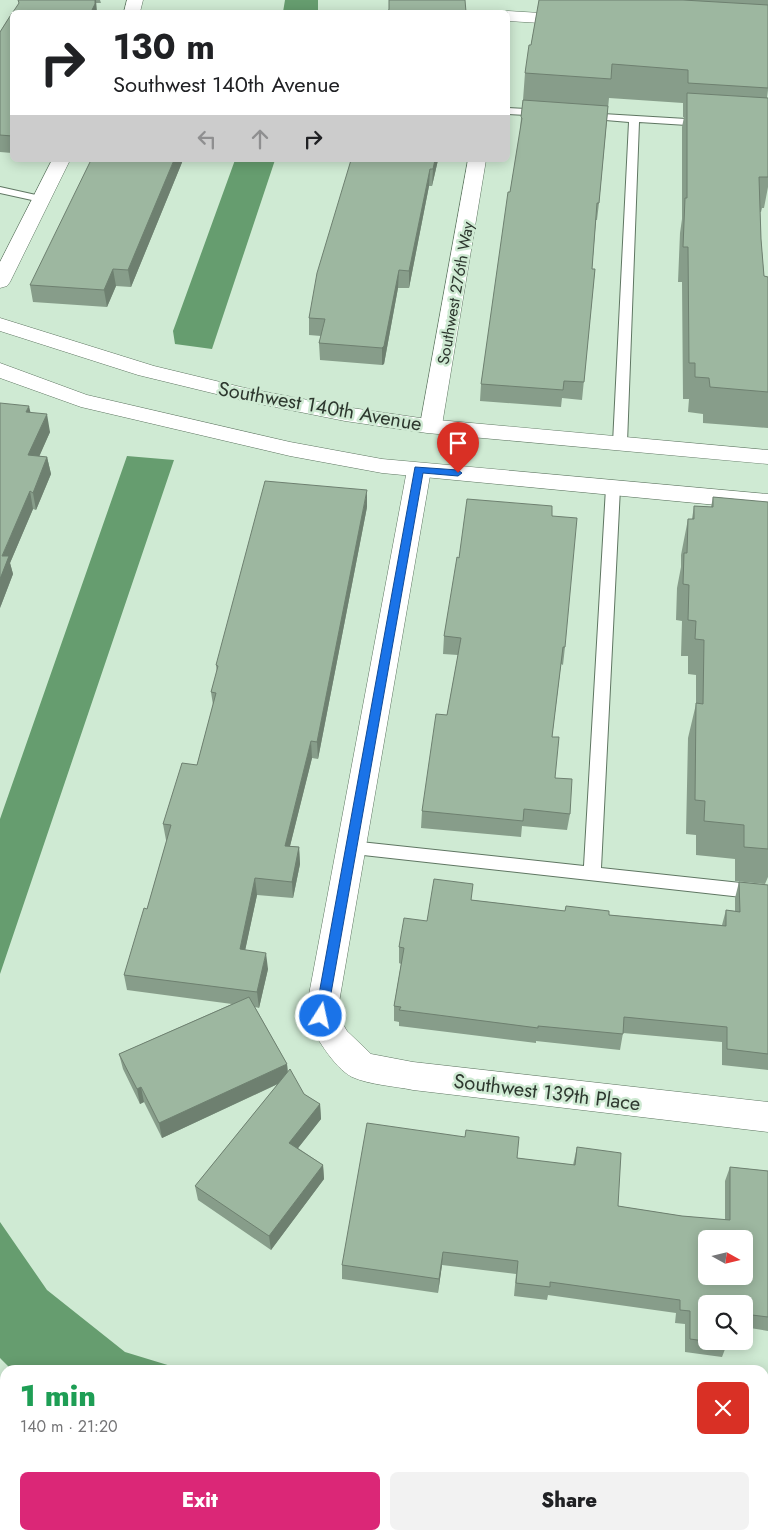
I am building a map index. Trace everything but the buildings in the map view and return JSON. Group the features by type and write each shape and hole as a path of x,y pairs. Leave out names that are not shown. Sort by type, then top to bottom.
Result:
{"street":[{"path":"510,13 592,21"},
{"path":"0,282 60,162"},
{"name":"Southwest 276th Way","path":"431,425 477,162"},
{"name":"Southwest 140th Avenue","path":"0,324 139,370 219,390 316,409 431,425 768,457"},
{"path":"0,370 81,400 193,427 382,466 768,502"},
{"path":"351,848 419,470"},
{"name":"Southwest 139th Place","path":"351,848 321,1016 336,1041 362,1066 413,1076 768,1118"}],"lane":[{"path":"510,111 556,114"},
{"path":"576,115 711,123"},
{"path":"620,443 634,119"},
{"path":"0,190 41,199"},
{"path":"592,874 613,488"},
{"path":"351,848 768,893"}],"shaded area":[{"path":"285,0 318,0 318,10 283,10"},
{"path":"234,162 274,162 212,349 175,344 173,331"},
{"path":"127,456 174,460 0,974 0,819"},
{"path":"0,1222 47,1290 125,1352 168,1365 7,1365 0,1358"}],"route":[{"path":"321,1016 419,470 458,473"}]}
